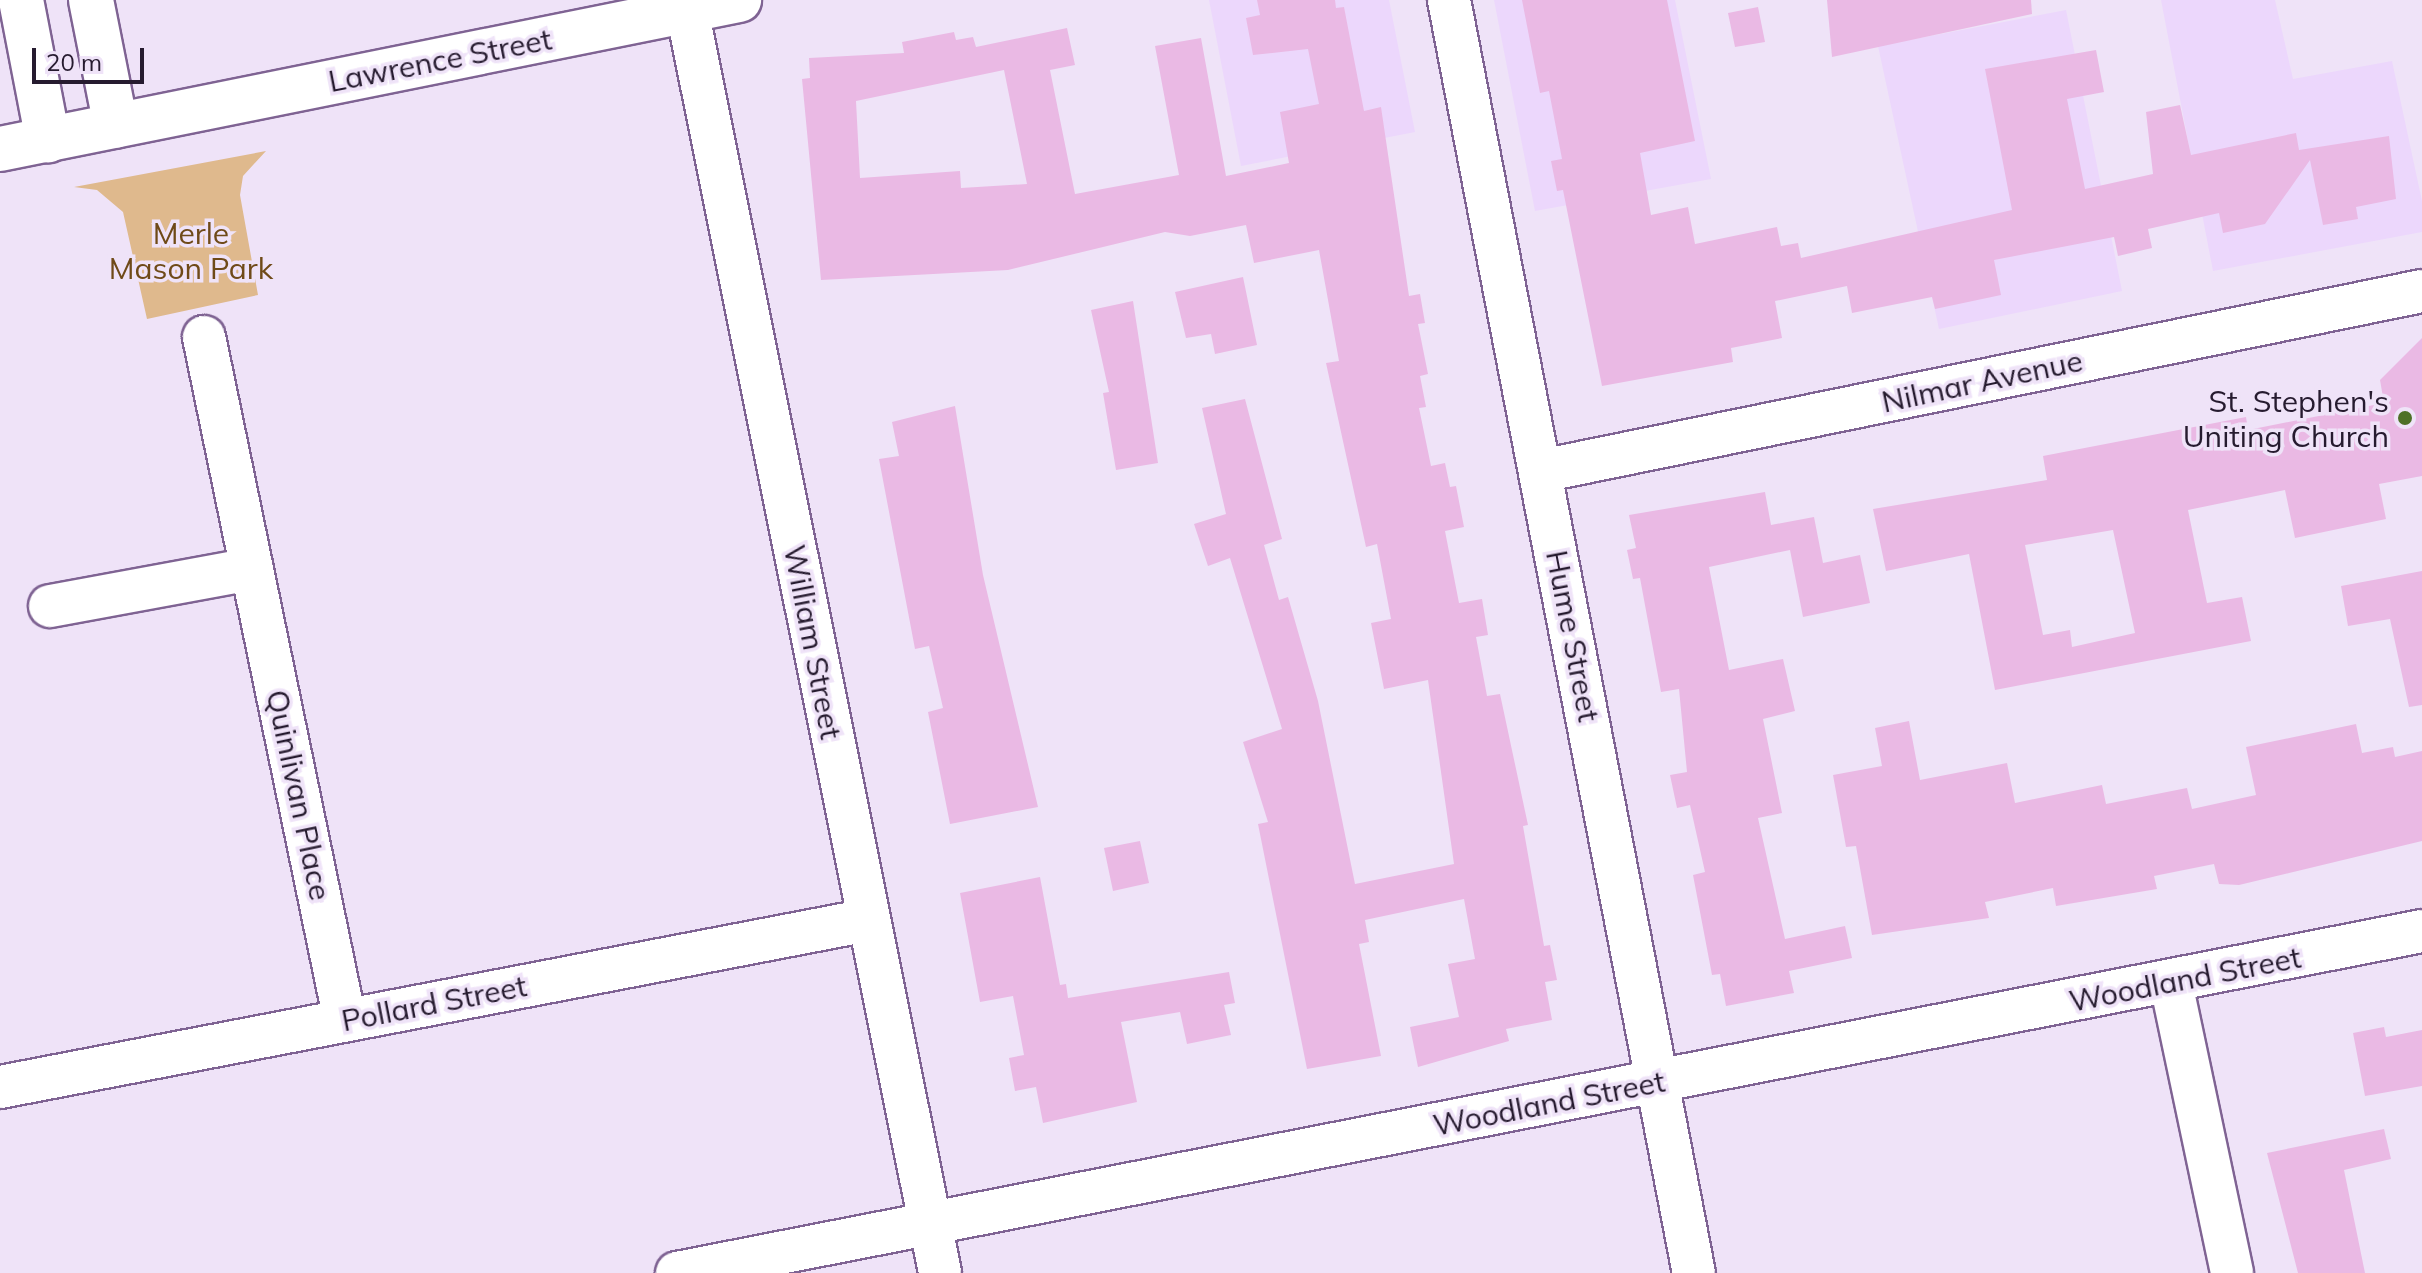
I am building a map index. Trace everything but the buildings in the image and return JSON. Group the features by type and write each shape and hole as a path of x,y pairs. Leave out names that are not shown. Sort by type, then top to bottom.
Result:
{"main road":[{"path":"21,0 48,140"},
{"path":"91,0 116,126"},
{"name":"Lawrence Street","path":"0,149 739,0"}],"street":[{"name":"Hume Street","path":"1449,0 1694,1273"},
{"name":"William Street","path":"687,10 940,1273"},
{"name":"Nilmar Avenue","path":"1541,471 2422,291"},
{"name":"Quinlivan Place","path":"204,337 345,1021"},
{"path":"50,606 252,569"},
{"name":"Pollard Street","path":"0,1087 868,920"},
{"name":"Woodland Street","path":"677,1273 2171,983 2422,931"},
{"path":"2171,983 2232,1273"}],"shaded area":[{"path":"1209,0 1389,0 1415,132 1241,166"},
{"path":"1494,0 1675,0 1711,179 1535,211"},
{"path":"2161,0 2275,0 2293,79 2392,61 2422,201 2422,232 2213,271"},
{"path":"2066,10 2122,291 1939,329 1878,46"}],"green space":[{"name":"Merle Mason Park","path":"266,151 243,176 240,195 258,295 147,319 123,212 97,190 74,187"}],"place":[{"name":"St. Stephen's Uniting Church","path":"2405,418"}]}
